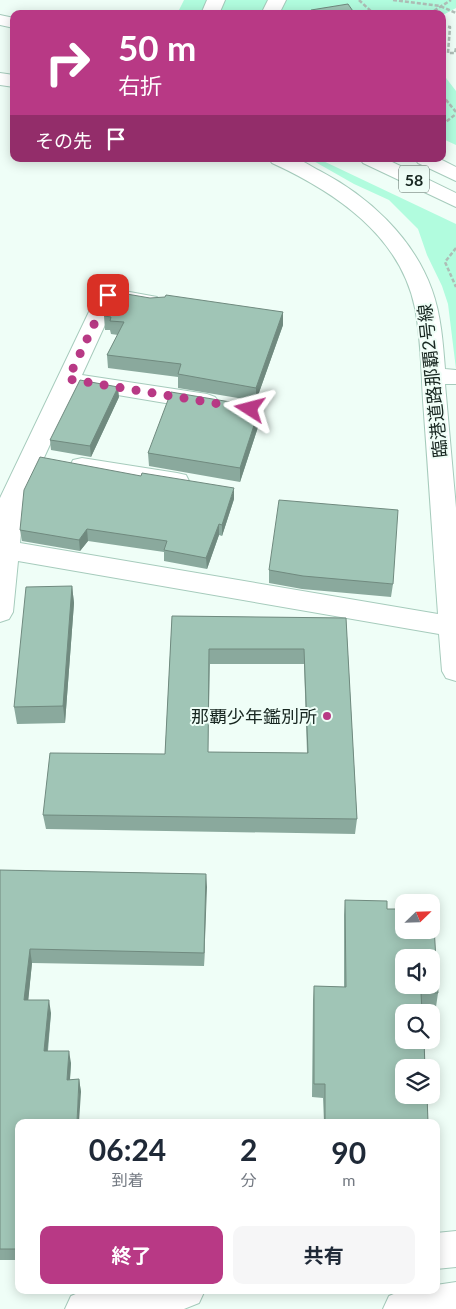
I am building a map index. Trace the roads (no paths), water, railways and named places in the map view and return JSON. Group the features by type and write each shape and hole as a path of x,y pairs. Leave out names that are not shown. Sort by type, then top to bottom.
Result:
{"main road":[{"name":"臨港道路那覇2号線","path":"286,162 312,174 352,200 395,243 416,277 423,296 449,482 452,626 456,671"},
{"name":"58","path":"376,162 456,201"},
{"name":"58","path":"431,162 456,175"},
{"path":"0,612 11,501 108,295 151,302"},
{"path":"433,376 456,377"},
{"path":"68,379 231,406"},
{"path":"31,457 203,485"},
{"path":"5,550 452,626"},
{"path":"440,1251 456,1249"},
{"path":"84,1309 165,1294"},
{"path":"402,1309 456,1301"}],"place":[{"name":"那覇少年鑑別所","path":"327,716"}]}
